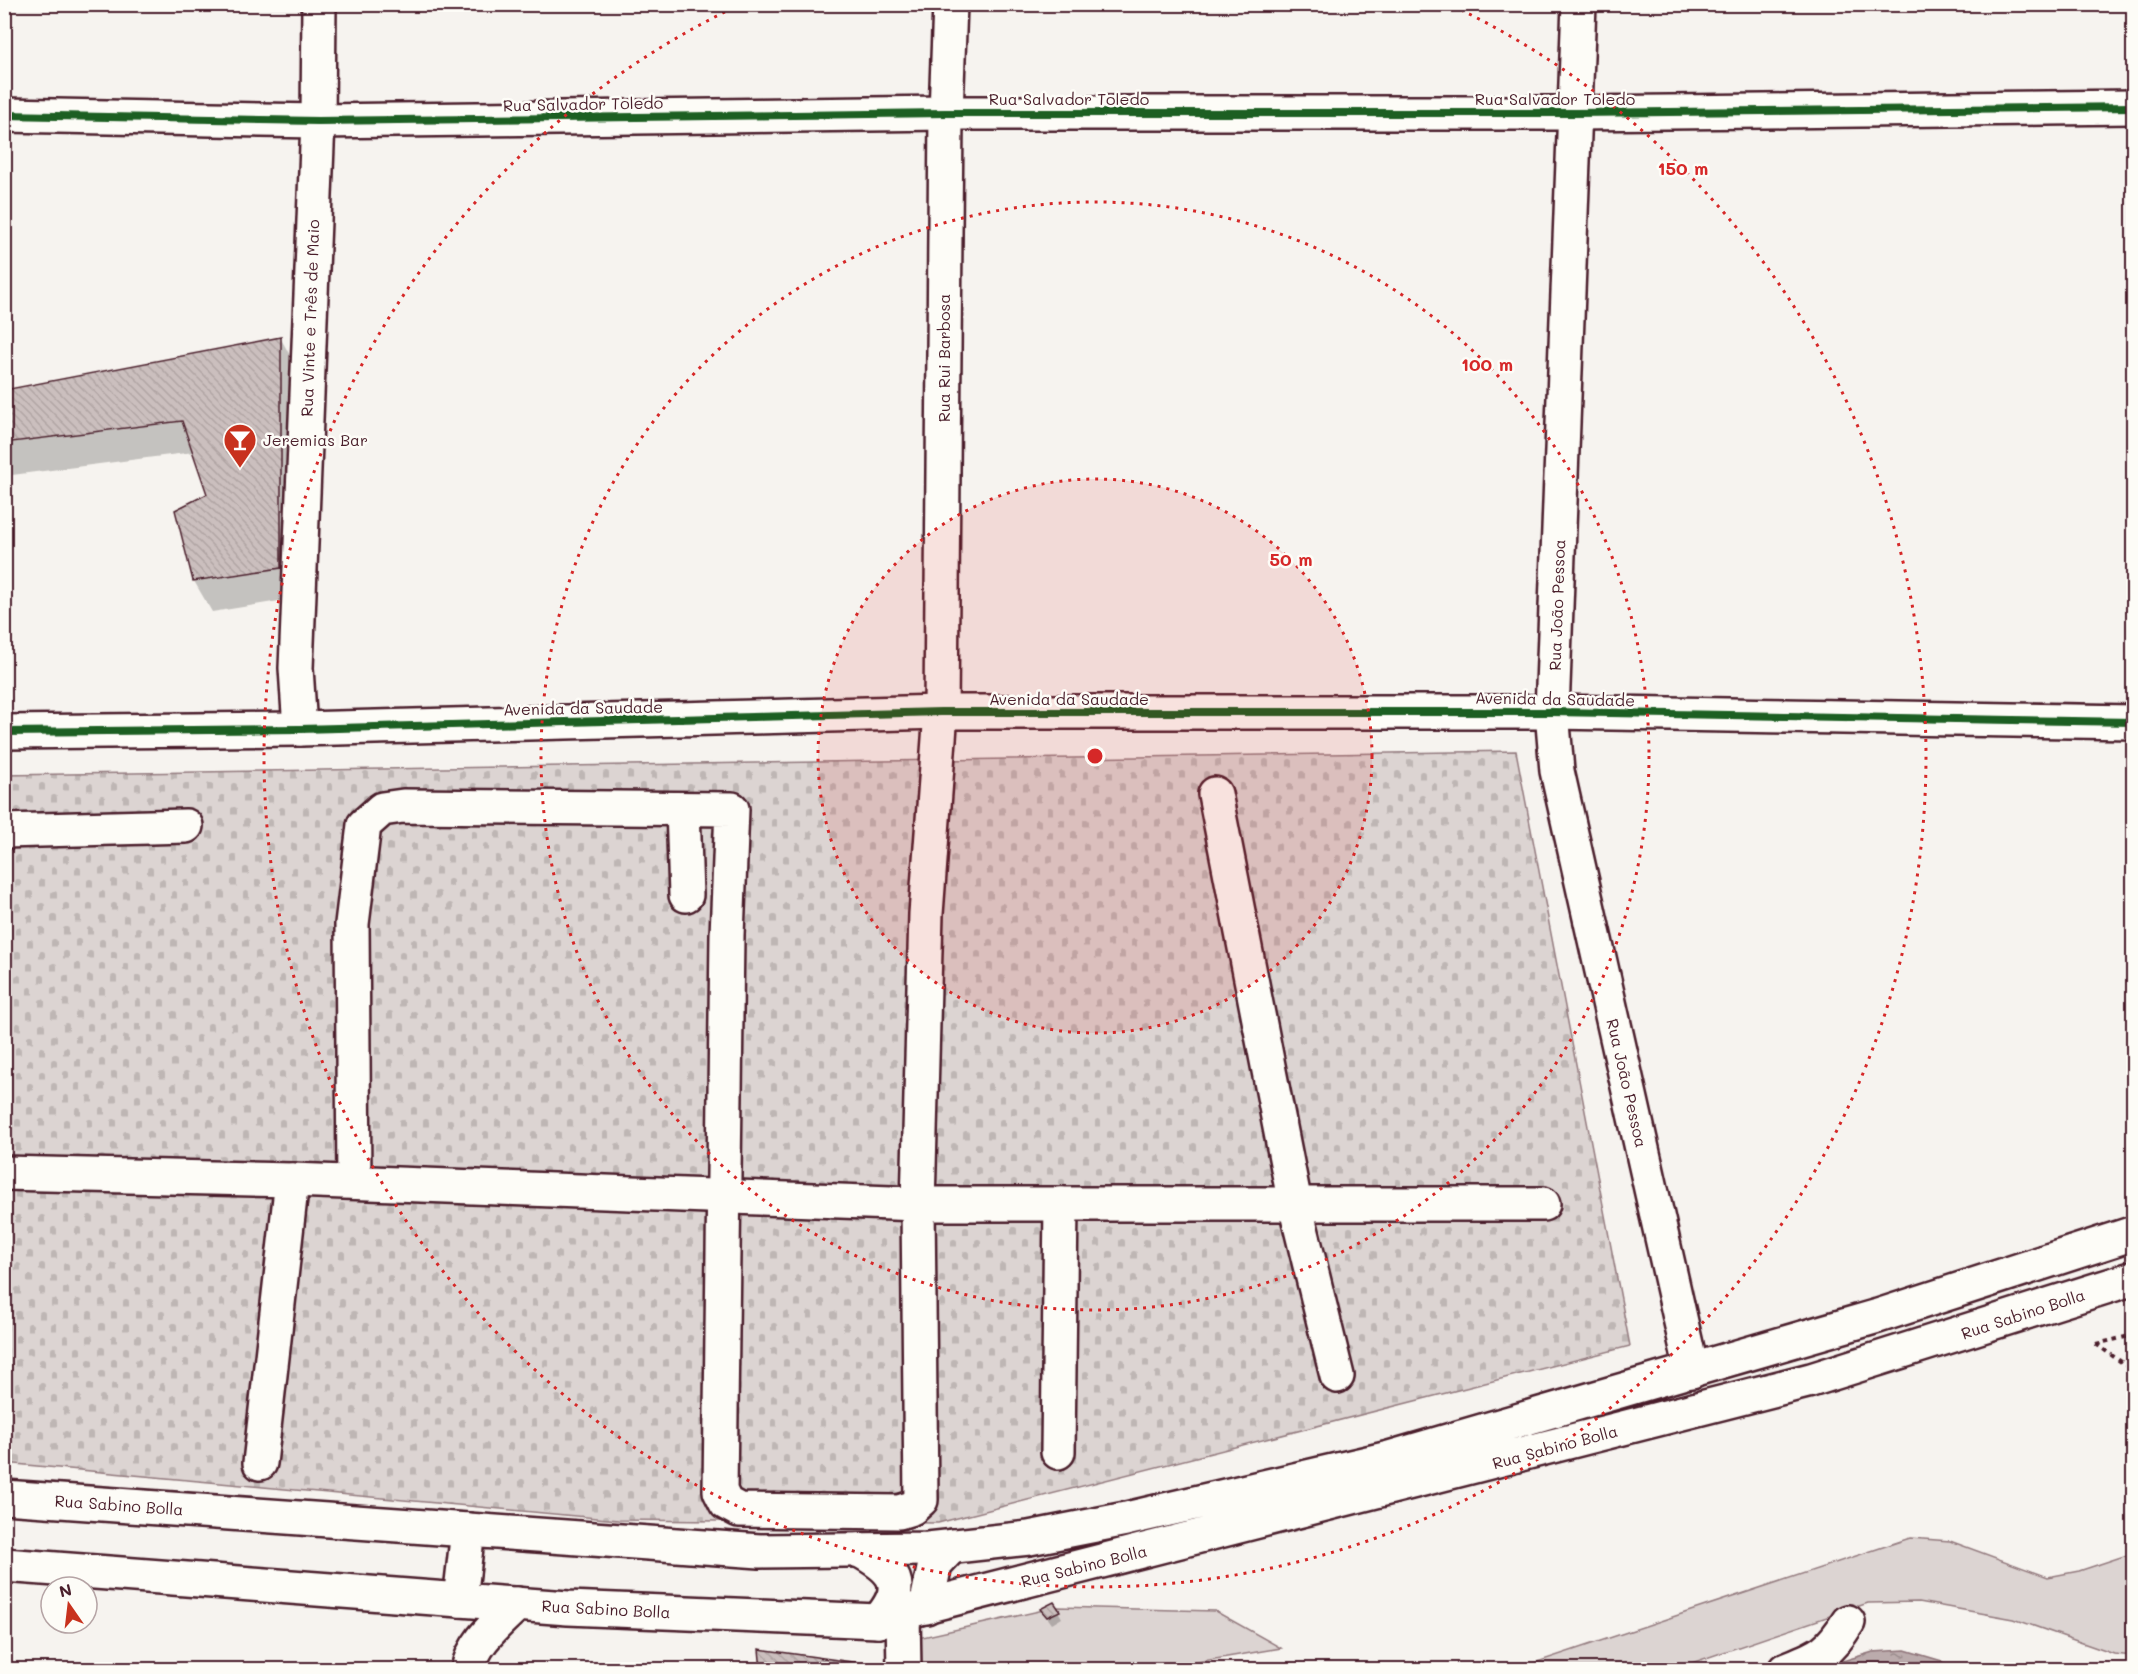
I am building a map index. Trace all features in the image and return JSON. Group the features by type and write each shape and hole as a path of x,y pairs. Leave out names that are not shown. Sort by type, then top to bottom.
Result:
{"street":[{"name":"Rua Vinte e Três de Maio","path":"289,728 296,668 318,121 319,4"},
{"name":"Rua Rui Barbosa","path":"723,1196 720,1491 726,1503 739,1509 899,1512 912,1508 921,1500 918,1204 926,914 941,712 946,113 950,4"},
{"name":"Rua João Pessoa","path":"1579,4 1552,712 1557,771 1692,1371"},
{"name":"Rua Salvador Toledo","path":"4,115 318,121 946,113 1575,113 2133,107"},
{"name":"Avenida da Saudade","path":"4,732 289,728 941,712 1552,712 2133,722"},
{"path":"1215,794 1295,1204 1337,1376"},
{"path":"354,1182 352,924 364,825 382,809 403,806 732,809 727,935 723,1196"},
{"path":"683,809 686,895"},
{"path":"4,831 186,826"},
{"path":"4,1173 354,1182 918,1204 1543,1204"},
{"path":"260,1463 292,1180"},
{"path":"1058,1452 1061,1204"},
{"name":"Rua Sabino Bolla","path":"4,1497 760,1551 952,1546 1029,1538 1126,1519 1389,1458 1878,1316 2133,1233"},
{"name":"Rua Sabino Bolla","path":"4,1565 517,1604 902,1614 1811,1380 2133,1278"},
{"path":"460,1600 468,1530"},
{"path":"904,1670 902,1614 935,1564 952,1546"},
{"path":"859,1550 884,1564 892,1574 895,1593 891,1606 902,1614"},
{"path":"468,1670 470,1659 487,1634 517,1604"},
{"path":"1785,1670 1816,1657 1833,1646 1848,1622"}],"path":[{"path":"2133,1335 2096,1344 2133,1371"},
{"path":"2130,1670 2133,1664"}],"green space":[{"path":"1516,751 1630,1346 938,1523 618,1520 5,1463 4,775"},
{"path":"1910,1538 1950,1541 2048,1577 2079,1571 2133,1553 2133,1656 2114,1654 2014,1619 1919,1602 1868,1603 1674,1669 1513,1670"},
{"path":"1057,1607 1215,1611 1281,1648 1150,1670 917,1670 918,1638"}],"water":[{"path":"1905,1650 1942,1661 1953,1669 1812,1670 1873,1652"}],"building":[{"name":"Jeremias Bar","path":"281,337 281,568 193,581 175,510 207,494 182,421 4,443 4,390"},
{"path":"1054,1602 1060,1611 1047,1617 1040,1609"},
{"path":"759,1649 873,1665 873,1670 761,1670"}],"cycle path":[{"path":"4,115 318,121 946,113 1575,113 2134,107"},
{"path":"4,732 300,729 941,712 1552,712 2134,722"}],"place":[{"name":"Jeremias Bar","path":"240,469"}]}
